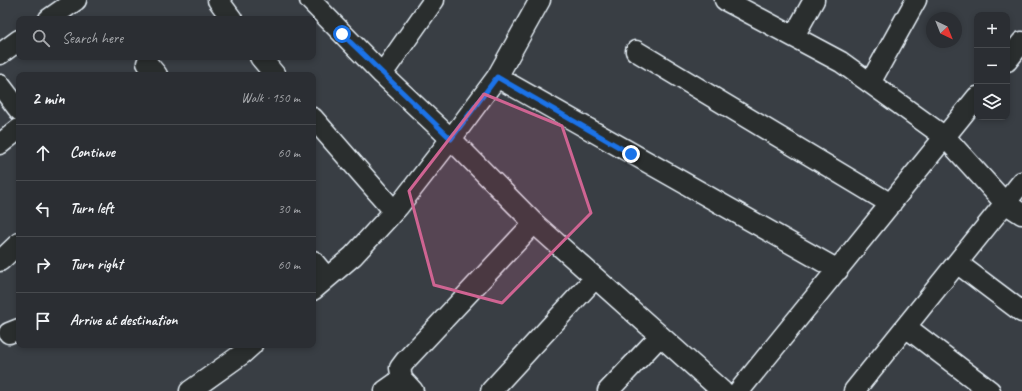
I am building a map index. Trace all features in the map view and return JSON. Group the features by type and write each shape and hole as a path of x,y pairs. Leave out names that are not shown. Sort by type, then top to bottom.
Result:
{"street":[{"path":"53,16 76,0"},
{"path":"218,0 230,16"},
{"path":"382,74 434,0"},
{"path":"316,271 320,284 354,256 394,211 451,139 497,77 540,0"},
{"path":"725,0 841,62 945,137 1005,203 1022,214"},
{"path":"794,36 814,0"},
{"path":"870,83 916,0"},
{"path":"319,9 382,74 451,139 534,223 722,391"},
{"path":"0,54 16,42"},
{"path":"1010,57 1022,42"},
{"path":"636,51 891,204"},
{"path":"497,77 838,270"},
{"path":"0,86 16,106"},
{"path":"739,391 974,101"},
{"path":"316,121 394,211"},
{"path":"0,144 16,132"},
{"path":"854,391 1022,182"},
{"path":"385,391 408,385 400,368 406,360 534,223"},
{"path":"0,261 16,246"},
{"path":"957,263 1022,312"},
{"path":"491,391 595,278"},
{"path":"906,327 990,391"},
{"path":"608,391 660,336"},
{"path":"190,391 249,348"}],"highlighted area":[{"path":"484,94 562,126 591,213 502,303 434,285 409,191"}],"route":[{"path":"342,34 451,139 497,77 631,154"}]}
